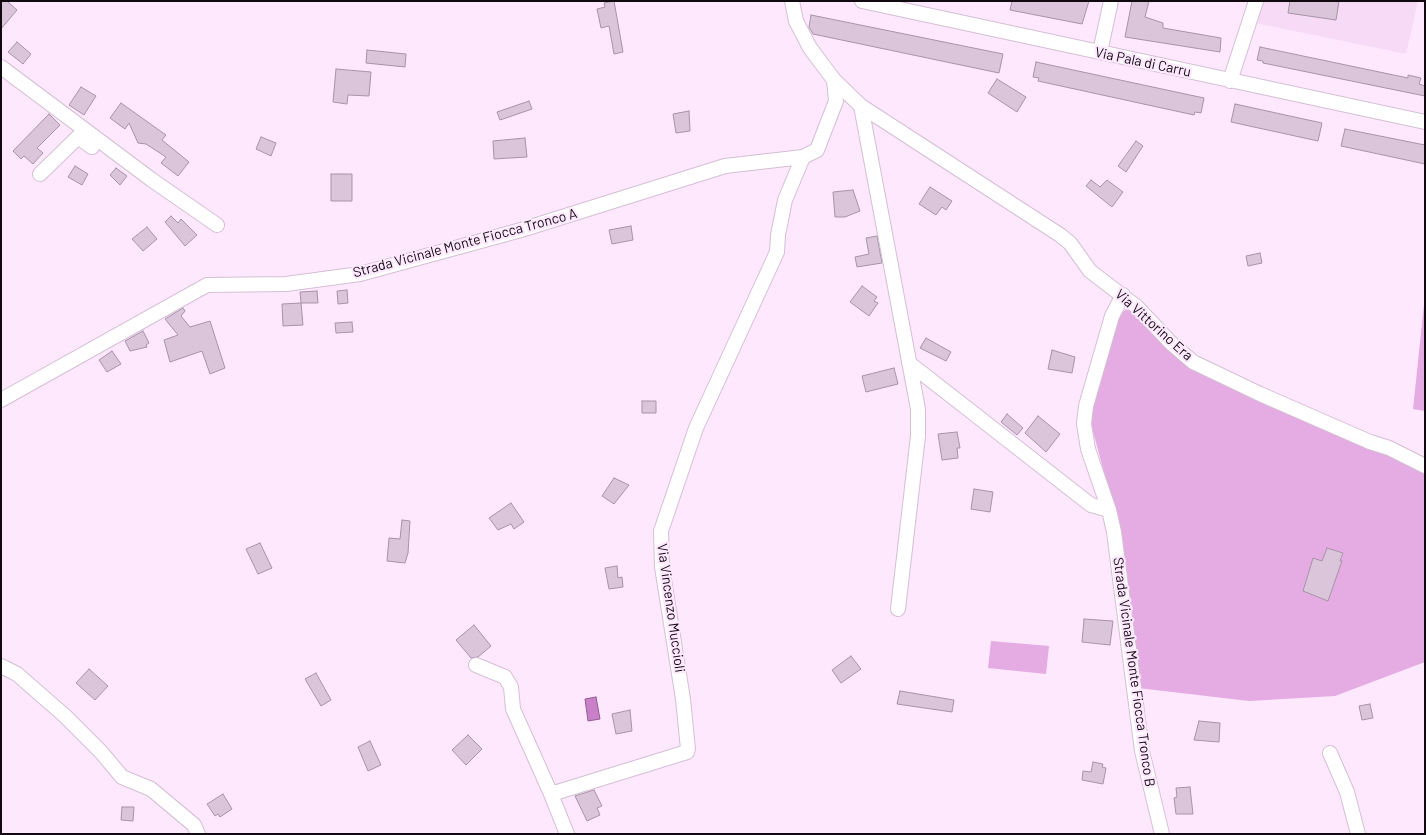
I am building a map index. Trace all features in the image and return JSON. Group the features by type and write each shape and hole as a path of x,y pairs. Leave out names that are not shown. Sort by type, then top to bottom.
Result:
{"street":[{"name":"Via Vittorino Era","path":"792,1 796,21 810,48 834,80 861,106 1060,235 1070,243 1090,271 1137,306 1171,343 1193,362 1260,394 1370,442 1389,448 1425,466"},
{"name":"Via Pala di Carru","path":"862,1 1425,122"},
{"path":"1100,52 1111,1"},
{"path":"1230,81 1256,1"},
{"path":"1,67 216,230 78,137 40,174"},
{"path":"803,157 816,150 820,142 836,101 834,80"},
{"path":"861,106 918,409 918,436 898,609"},
{"name":"Strada Vicinale Monte Fiocca Tronco A","path":"1,400 207,285 286,284 360,274 521,230 725,166 803,157"},
{"name":"Via Vincenzo Muccioli","path":"552,794 687,752 683,699 662,567 661,531 696,428 777,252 778,235 785,200 803,157"},
{"name":"Strada Vicinale Monte Fiocca Tronco B","path":"1123,296 1112,316 1086,406 1084,424 1088,449 1109,510 1115,542 1144,764 1162,834"},
{"path":"909,364 1090,505 1109,510"},
{"path":"476,665 506,677 511,687 513,708 552,794 567,834"},
{"path":"1,666 17,674 65,716 101,752 122,777 151,789 194,825 198,834"},
{"path":"1330,753 1347,792 1358,834"}],"shaded area":[{"path":"1263,1 1418,1 1406,54 1255,23"},
{"path":"1425,295 1425,411 1413,409"},
{"path":"1132,305 1197,364 1425,467 1425,662 1335,696 1249,701 1138,688 1116,517 1090,420 1112,320"},
{"path":"991,641 1049,646 1046,674 988,668"},
{"path":"596,697 600,719 588,721 585,699"}],"building":[{"path":"1,1 7,1 17,10 1,29"},
{"path":"614,1 623,52 614,54 609,26 601,28 597,9 605,7 604,3"},
{"path":"1012,1 1089,1 1082,24 1010,10"},
{"path":"1132,1 1149,1 1145,17 1163,23 1163,28 1221,38 1220,52 1125,37"},
{"path":"1290,1 1339,1 1336,20 1288,13"},
{"path":"811,15 1003,54 999,73 813,34 809,27"},
{"path":"17,42 31,54 23,64 8,52"},
{"path":"1260,47 1408,78 1408,75 1421,78 1419,84 1425,86 1425,96 1263,63 1263,61 1257,60"},
{"path":"367,50 406,54 405,67 366,63"},
{"path":"1036,62 1204,98 1201,113 1195,112 1194,115 1038,81 1039,78 1033,77"},
{"path":"336,69 371,72 369,96 348,95 347,104 333,102"},
{"path":"997,79 1026,97 1017,112 988,93"},
{"path":"81,87 96,96 84,115 69,105"},
{"path":"529,101 532,109 500,120 497,112"},
{"path":"121,103 166,135 162,140 189,162 178,176 161,163 166,157 146,144 138,143 129,123 125,129 110,118"},
{"path":"1235,104 1322,123 1318,141 1231,122"},
{"path":"689,111 690,131 676,133 673,114"},
{"path":"49,114 60,125 37,148 43,153 33,164 24,156 21,159 13,151"},
{"path":"1345,129 1425,145 1425,164 1341,146"},
{"path":"261,137 276,143 271,156 256,149"},
{"path":"525,138 527,157 494,159 493,141"},
{"path":"1136,141 1143,146 1126,172 1118,166"},
{"path":"75,166 88,174 82,185 68,177"},
{"path":"116,168 127,176 120,185 110,175"},
{"path":"331,174 352,174 352,201 331,201"},
{"path":"1091,180 1100,187 1107,180 1123,192 1112,207 1086,186"},
{"path":"930,187 952,201 946,210 942,207 936,215 919,204"},
{"path":"853,190 860,211 845,217 835,217 833,192"},
{"path":"171,216 178,223 181,219 197,235 185,246 165,222"},
{"path":"631,226 633,240 612,244 609,230"},
{"path":"147,227 157,239 143,251 132,239"},
{"path":"877,236 882,263 857,267 855,257 869,254 866,238"},
{"path":"1260,253 1262,263 1248,266 1246,256"},
{"path":"862,286 877,297 874,301 878,303 869,316 850,302"},
{"path":"347,290 348,303 338,304 337,291"},
{"path":"317,291 318,303 301,303 300,292"},
{"path":"301,303 303,325 283,326 282,304"},
{"path":"183,308 185,311 181,316 190,327 210,321 225,368 210,374 202,351 170,362 164,340 178,335 165,319"},
{"path":"352,322 353,332 336,333 335,323"},
{"path":"143,331 149,343 146,345 147,347 130,351 125,341"},
{"path":"926,338 951,352 946,361 920,348"},
{"path":"1052,350 1075,357 1072,373 1048,369"},
{"path":"112,351 121,364 107,372 99,360"},
{"path":"894,368 898,384 866,392 862,376"},
{"path":"642,401 656,401 656,413 642,413"},
{"path":"1007,414 1023,428 1017,435 1001,422"},
{"path":"1038,416 1060,434 1046,452 1025,433"},
{"path":"957,432 960,448 957,448 958,458 942,460 938,434"},
{"path":"614,478 629,485 614,504 602,496"},
{"path":"974,489 993,492 990,512 971,509"},
{"path":"511,503 524,522 514,529 511,524 498,530 489,518"},
{"path":"402,520 410,521 408,553 405,563 387,561 389,538 400,539"},
{"path":"260,543 272,568 258,574 246,549"},
{"path":"1327,548 1343,553 1328,601 1303,591 1313,558 1322,561"},
{"path":"617,566 618,578 622,577 623,587 609,589 605,568"},
{"path":"1084,619 1113,621 1110,645 1082,642"},
{"path":"474,625 491,646 478,657 471,658 456,640"},
{"path":"851,656 861,669 841,683 832,670"},
{"path":"89,669 108,686 95,700 76,683"},
{"path":"316,673 331,700 321,706 305,679"},
{"path":"900,691 954,700 952,712 897,704"},
{"path":"1370,704 1373,718 1362,720 1359,706"},
{"path":"630,710 632,731 616,734 612,714"},
{"path":"1199,721 1220,723 1219,742 1194,740"},
{"path":"468,735 482,749 466,765 452,750"},
{"path":"370,741 381,765 368,771 358,747"},
{"path":"1093,762 1103,764 1102,767 1106,768 1103,784 1082,780 1083,771 1091,772"},
{"path":"1190,787 1193,814 1176,814 1174,798 1177,797 1176,788"},
{"path":"594,790 602,806 597,808 600,815 587,821 575,796"},
{"path":"223,794 232,809 220,817 218,814 215,816 207,804"},
{"path":"122,807 134,807 133,821 121,820"}]}
